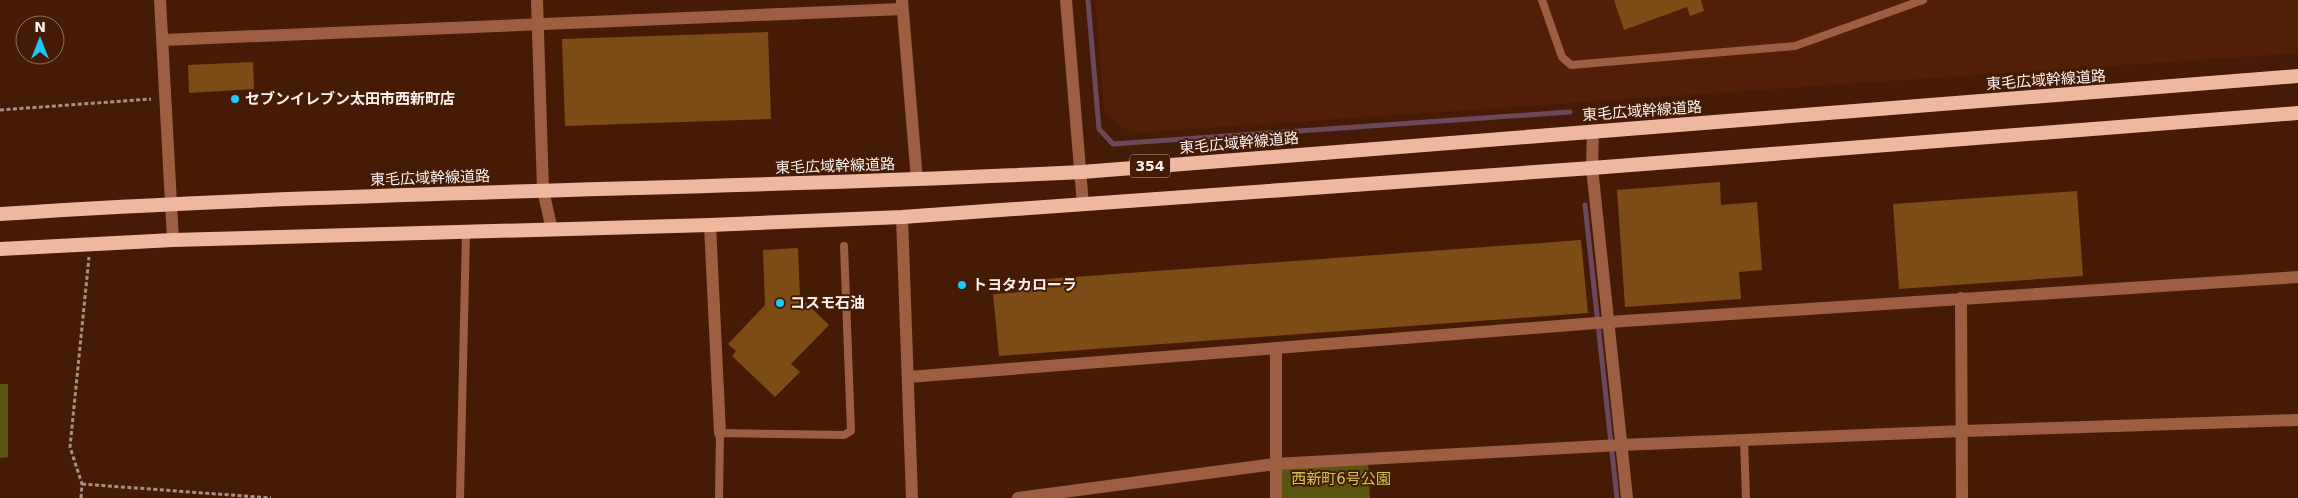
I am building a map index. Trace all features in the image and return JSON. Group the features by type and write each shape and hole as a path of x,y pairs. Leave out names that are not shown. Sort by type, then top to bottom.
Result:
{"highway":[{"name":"東毛広域幹線道路","path":"0,214 171,203 543,190 917,180 1082,172 2298,76"},
{"name":"354","path":"0,249 173,240 552,230 902,217 1592,168 2298,114"}],"street":[{"path":"160,0 173,240"},
{"path":"537,0 543,190 552,230"},
{"path":"1066,0 1084,205"},
{"path":"163,40 537,26 902,5 917,180"},
{"path":"1592,131 1592,168 1627,498"},
{"path":"902,217 912,498"},
{"path":"710,225 720,433"},
{"path":"908,376 1609,322 2298,277"},
{"path":"1961,298 1962,498"},
{"path":"1276,348 1276,498"},
{"path":"1018,498 1275,464 1620,445 2298,420"}],"lane":[{"path":"1542,0 1562,57 1572,65 1795,46 1923,0"},
{"path":"460,498 466,232"},
{"path":"719,498 720,433 844,434 851,430 844,246"},
{"path":"1744,440 1746,498"}],"path":[{"path":"0,110 166,98"},
{"path":"81,498 82,484 70,447 90,244"},
{"path":"82,484 271,498"}],"shaded area":[{"path":"1095,0 2298,0 2298,53 1130,133 1104,112"}],"green space":[{"path":"0,384 8,384 8,457 0,458"},
{"name":"西新町6号公園","path":"1368,459 1370,498 1276,498 1275,464"}],"building":[{"path":"1614,0 1701,0 1704,11 1690,16 1687,7 1624,30"},
{"path":"768,32 771,119 565,126 562,39"},
{"path":"253,62 254,89 189,93 188,65"},
{"path":"1720,182 1721,205 1757,202 1762,270 1739,272 1741,299 1625,307 1617,190"},
{"path":"2077,191 2083,276 1899,289 1893,204"},
{"path":"1581,240 1588,313 999,356 993,294 1020,292 1019,281"},
{"path":"798,248 800,297 829,325 791,364 800,372 775,397 732,356 736,351 728,344 765,305 763,250"}],"waterway":[{"path":"1088,0 1099,129 1113,144 1570,112"},
{"path":"1585,205 1617,498"}],"place":[{"name":"セブンイレブン太田市西新町店","path":"235,99"},
{"name":"トヨタカローラ","path":"962,285"},
{"name":"コスモ石油","path":"780,303"}]}
